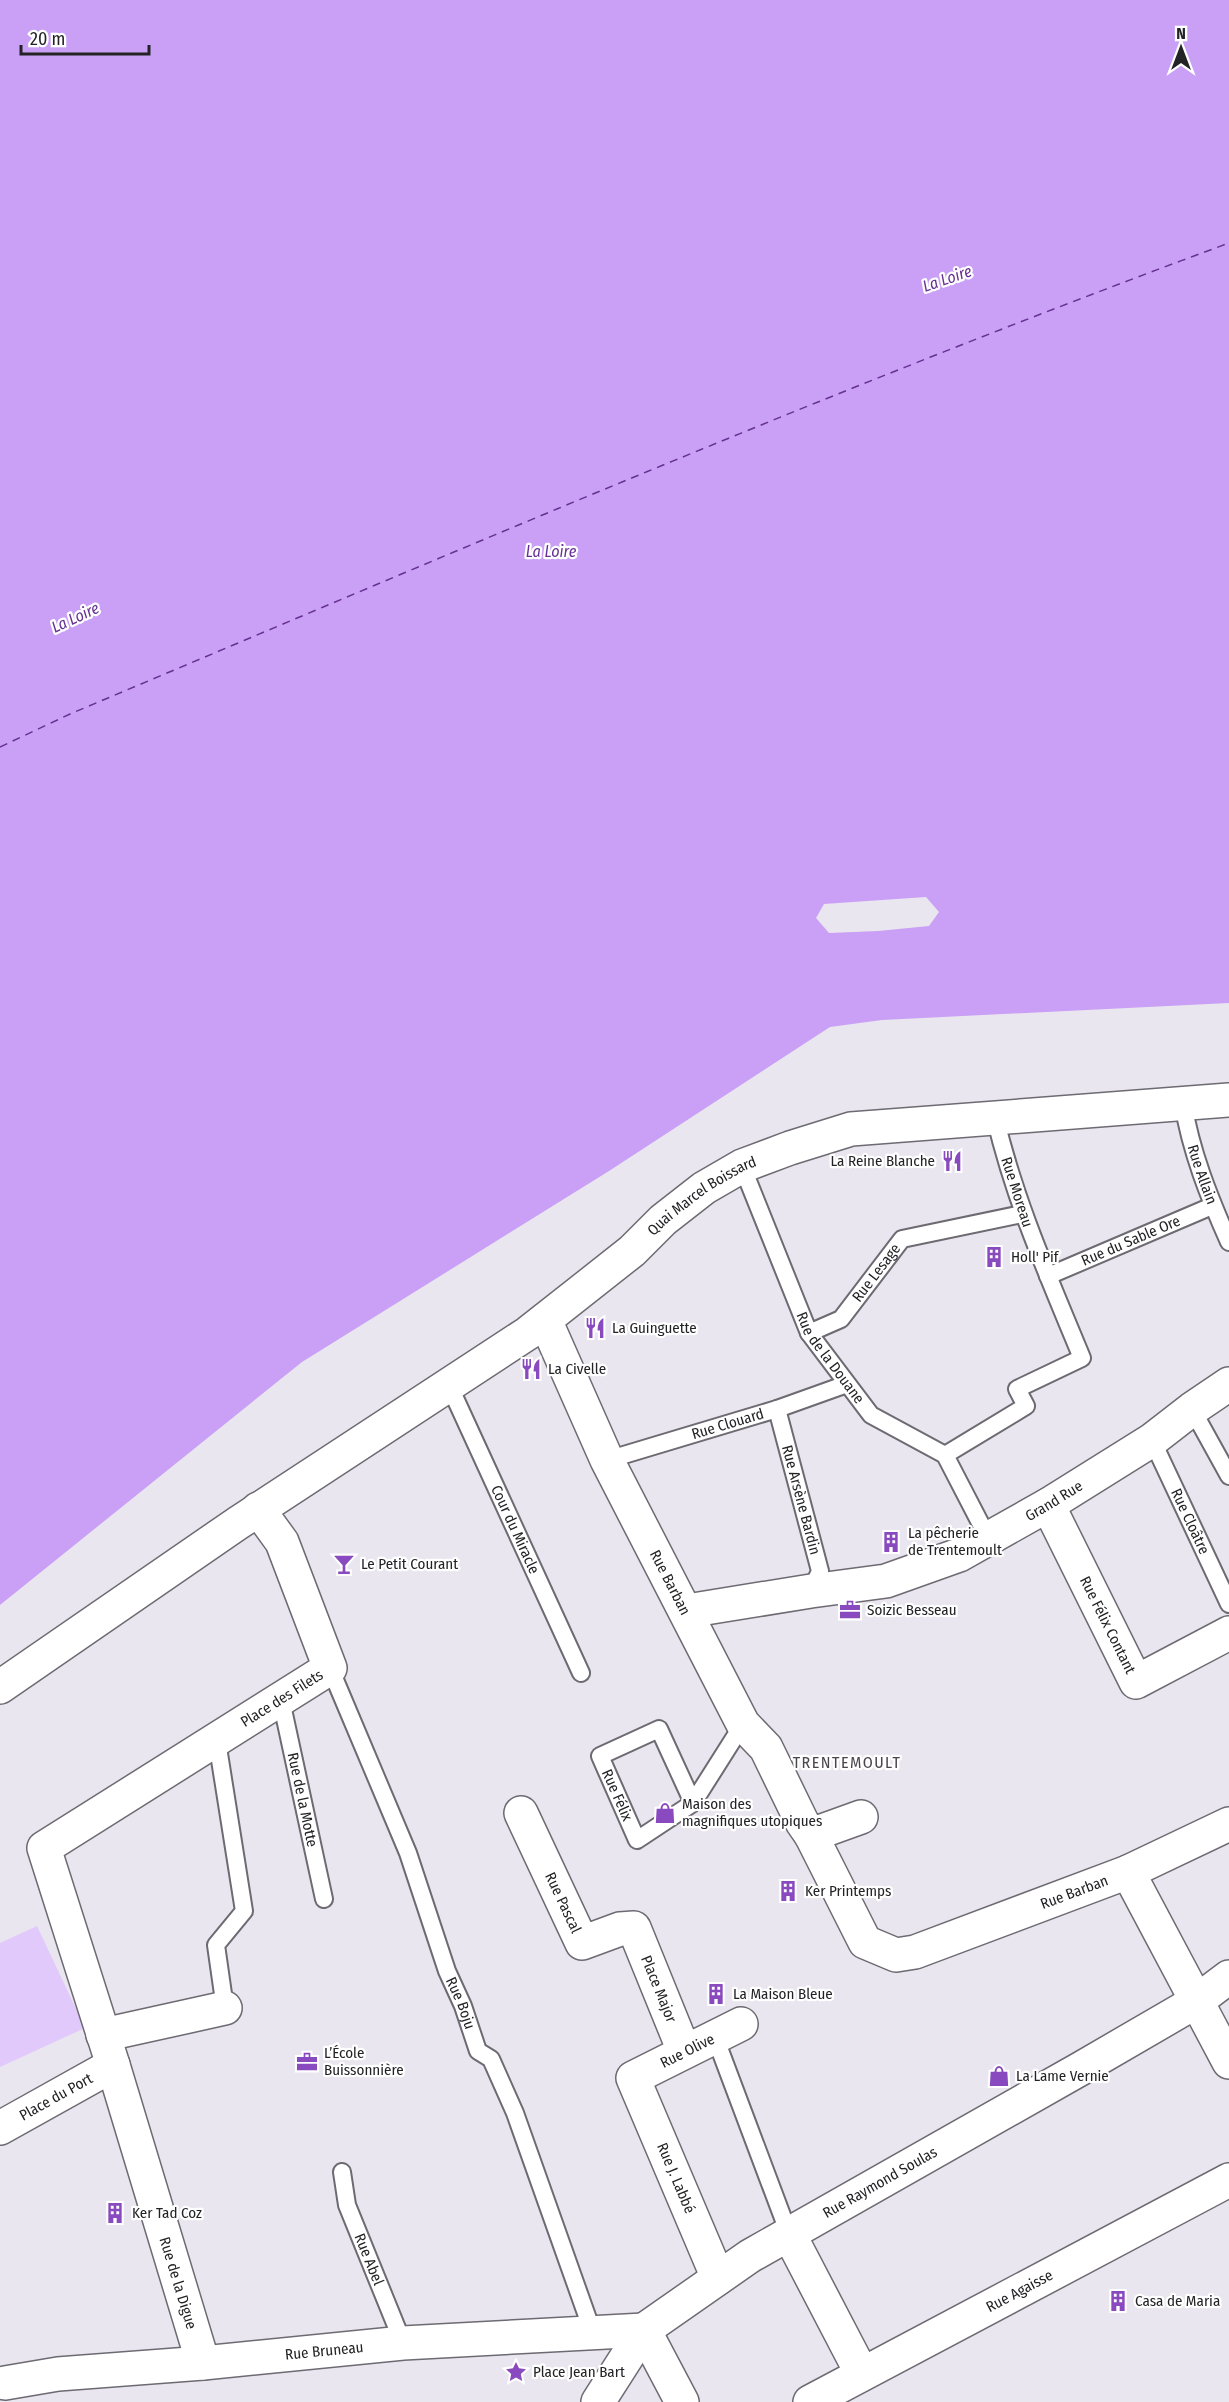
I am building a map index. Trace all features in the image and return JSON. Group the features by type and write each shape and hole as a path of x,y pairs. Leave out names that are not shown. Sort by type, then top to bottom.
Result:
{"street":[{"name":"Quai Marcel Boissard","path":"258,1509 528,1334 632,1251 663,1220 704,1188 742,1166 790,1148 851,1130 1183,1102 1229,1101"},
{"name":"Rue Barban","path":"545,1320 607,1460 687,1611 743,1724 766,1748 865,1942 896,1955 915,1952 1128,1872 1229,1824"},
{"name":"Grand Rue","path":"687,1611 886,1581 958,1555 1048,1505 1152,1440 1192,1408 1229,1384"},
{"name":"Rue Félix Contant","path":"1048,1505 1136,1682 1229,1633"},
{"name":"Place des Filets","path":"108,2050 44,1848 218,1741 330,1668 282,1542 258,1509"},
{"path":"0,1687 258,1509"},
{"name":"Rue Pascal","path":"521,1813 582,1943 620,1929 634,1928"},
{"path":"811,1835 861,1817"},
{"path":"1128,1872 1229,2062"},
{"name":"Place Major","path":"634,1928 684,2051"},
{"name":"Rue Raymond Soulas","path":"598,2402 644,2330 750,2256 1197,2001 1229,1977"},
{"name":"Place du Port","path":"0,2128 108,2050 225,2008"},
{"name":"Rue Olive","path":"633,2078 728,2030"},
{"name":"Rue de la Digue","path":"108,2050 203,2363"},
{"name":"Rue J. Labbé","path":"633,2078 718,2278"},
{"name":"Rue Agaisse","path":"810,2402 1229,2180"},
{"path":"789,2234 862,2374"},
{"path":"644,2330 682,2402"},
{"name":"Rue Bruneau","path":"5,2387 58,2374 203,2363 403,2343 644,2330"}],"lane":[{"name":"Rue Allain","path":"1183,1102 1188,1136 1212,1206 1229,1242"},
{"name":"Rue Moreau","path":"945,1455 1026,1406 1017,1389 1082,1358 1022,1214 995,1117"},
{"name":"Rue de la Douane","path":"742,1166 809,1334 871,1415 945,1455"},
{"name":"Rue du Sable Ore","path":"1048,1276 1212,1206"},
{"name":"Rue Lesage","path":"809,1334 841,1319 902,1239 1022,1214"},
{"name":"Rue Clouard","path":"607,1460 777,1409 847,1384"},
{"name":"Cour du Miracle","path":"449,1385 581,1673"},
{"path":"1192,1408 1229,1476"},
{"name":"Rue Arsène Bardin","path":"777,1409 820,1571 811,1591"},
{"name":"Rue Cloâtre","path":"1152,1440 1229,1605"},
{"path":"945,1455 988,1538"},
{"name":"Rue Boju","path":"330,1668 408,1853 447,1971 463,2006 478,2051 491,2060 515,2113 593,2333"},
{"name":"Rue de la Motte","path":"281,1700 324,1899"},
{"name":"Rue Félix","path":"693,1803 659,1729 600,1756 637,1840 693,1803 743,1724"},
{"path":"218,1741 244,1911 216,1945 225,2008"},
{"path":"728,2030 789,2234"},
{"name":"Rue Abel","path":"342,2172 347,2205 403,2343"}],"shaded area":[{"path":"37,1926 85,2028 0,2067 0,1943"}],"water":[{"name":"La Loire","path":"0,0 1229,0 1229,1003 882,1020 830,1027 609,1171 302,1362 0,1605"}],"pier":[{"path":"926,897 939,912 929,926 829,933 816,918 824,904"}],"ferry route":[{"path":"0,747 70,714 647,472 937,355 1229,243"}],"place":[{"name":"La Reine Blanche","path":"952,1161"},
{"name":"Holl' Pif","path":"994,1257"},
{"name":"La Guinguette","path":"595,1328"},
{"name":"La Civelle","path":"531,1369"},
{"name":"La pêcherie de Trentemoult","path":"891,1542"},
{"name":"Le Petit Courant","path":"344,1564"},
{"name":"Soizic Besseau","path":"850,1610"},
{"name":"Maison des magnifiques utopiques","path":"665,1813"},
{"name":"Ker Printemps","path":"788,1891"},
{"name":"La Maison Bleue","path":"716,1994"},
{"name":"L’École Buissonnière","path":"307,2062"},
{"name":"La Lame Vernie","path":"999,2076"},
{"name":"Ker Tad Coz","path":"115,2213"},
{"name":"Casa de Maria","path":"1118,2301"},
{"name":"Place Jean Bart","path":"516,2372"}],"district":[{"name":"TRENTEMOULT","path":"847,1762"}]}
